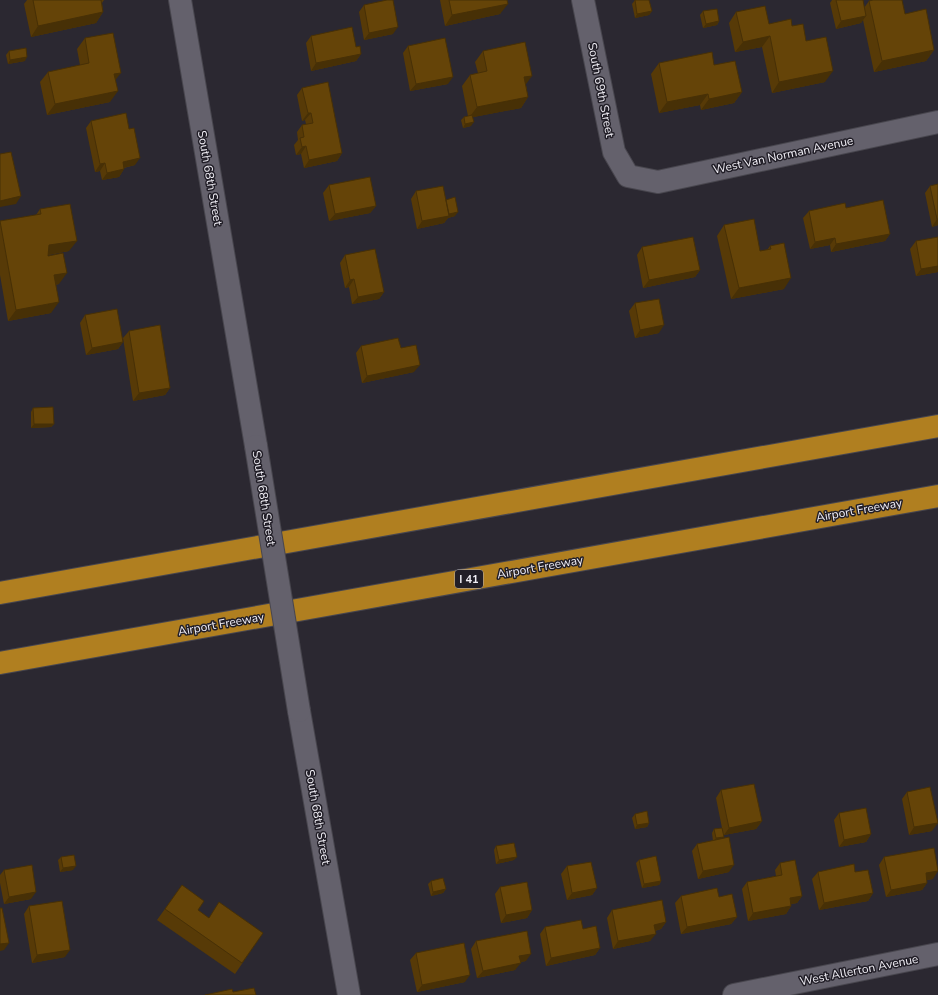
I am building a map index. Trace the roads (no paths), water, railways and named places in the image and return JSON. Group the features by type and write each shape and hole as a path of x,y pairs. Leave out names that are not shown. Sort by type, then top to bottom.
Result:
{"highway":[{"path":"0,593 938,426"},
{"name":"Airport Freeway","path":"0,663 938,496"}],"street":[{"name":"South 68th Street","path":"180,0 256,446 299,712 349,995"},
{"name":"South 69th Street","path":"583,0 614,152 628,176"},
{"name":"West Van Norman Avenue","path":"628,176 658,182 938,122"},
{"name":"West Allerton Avenue","path":"734,995 938,954"}]}
